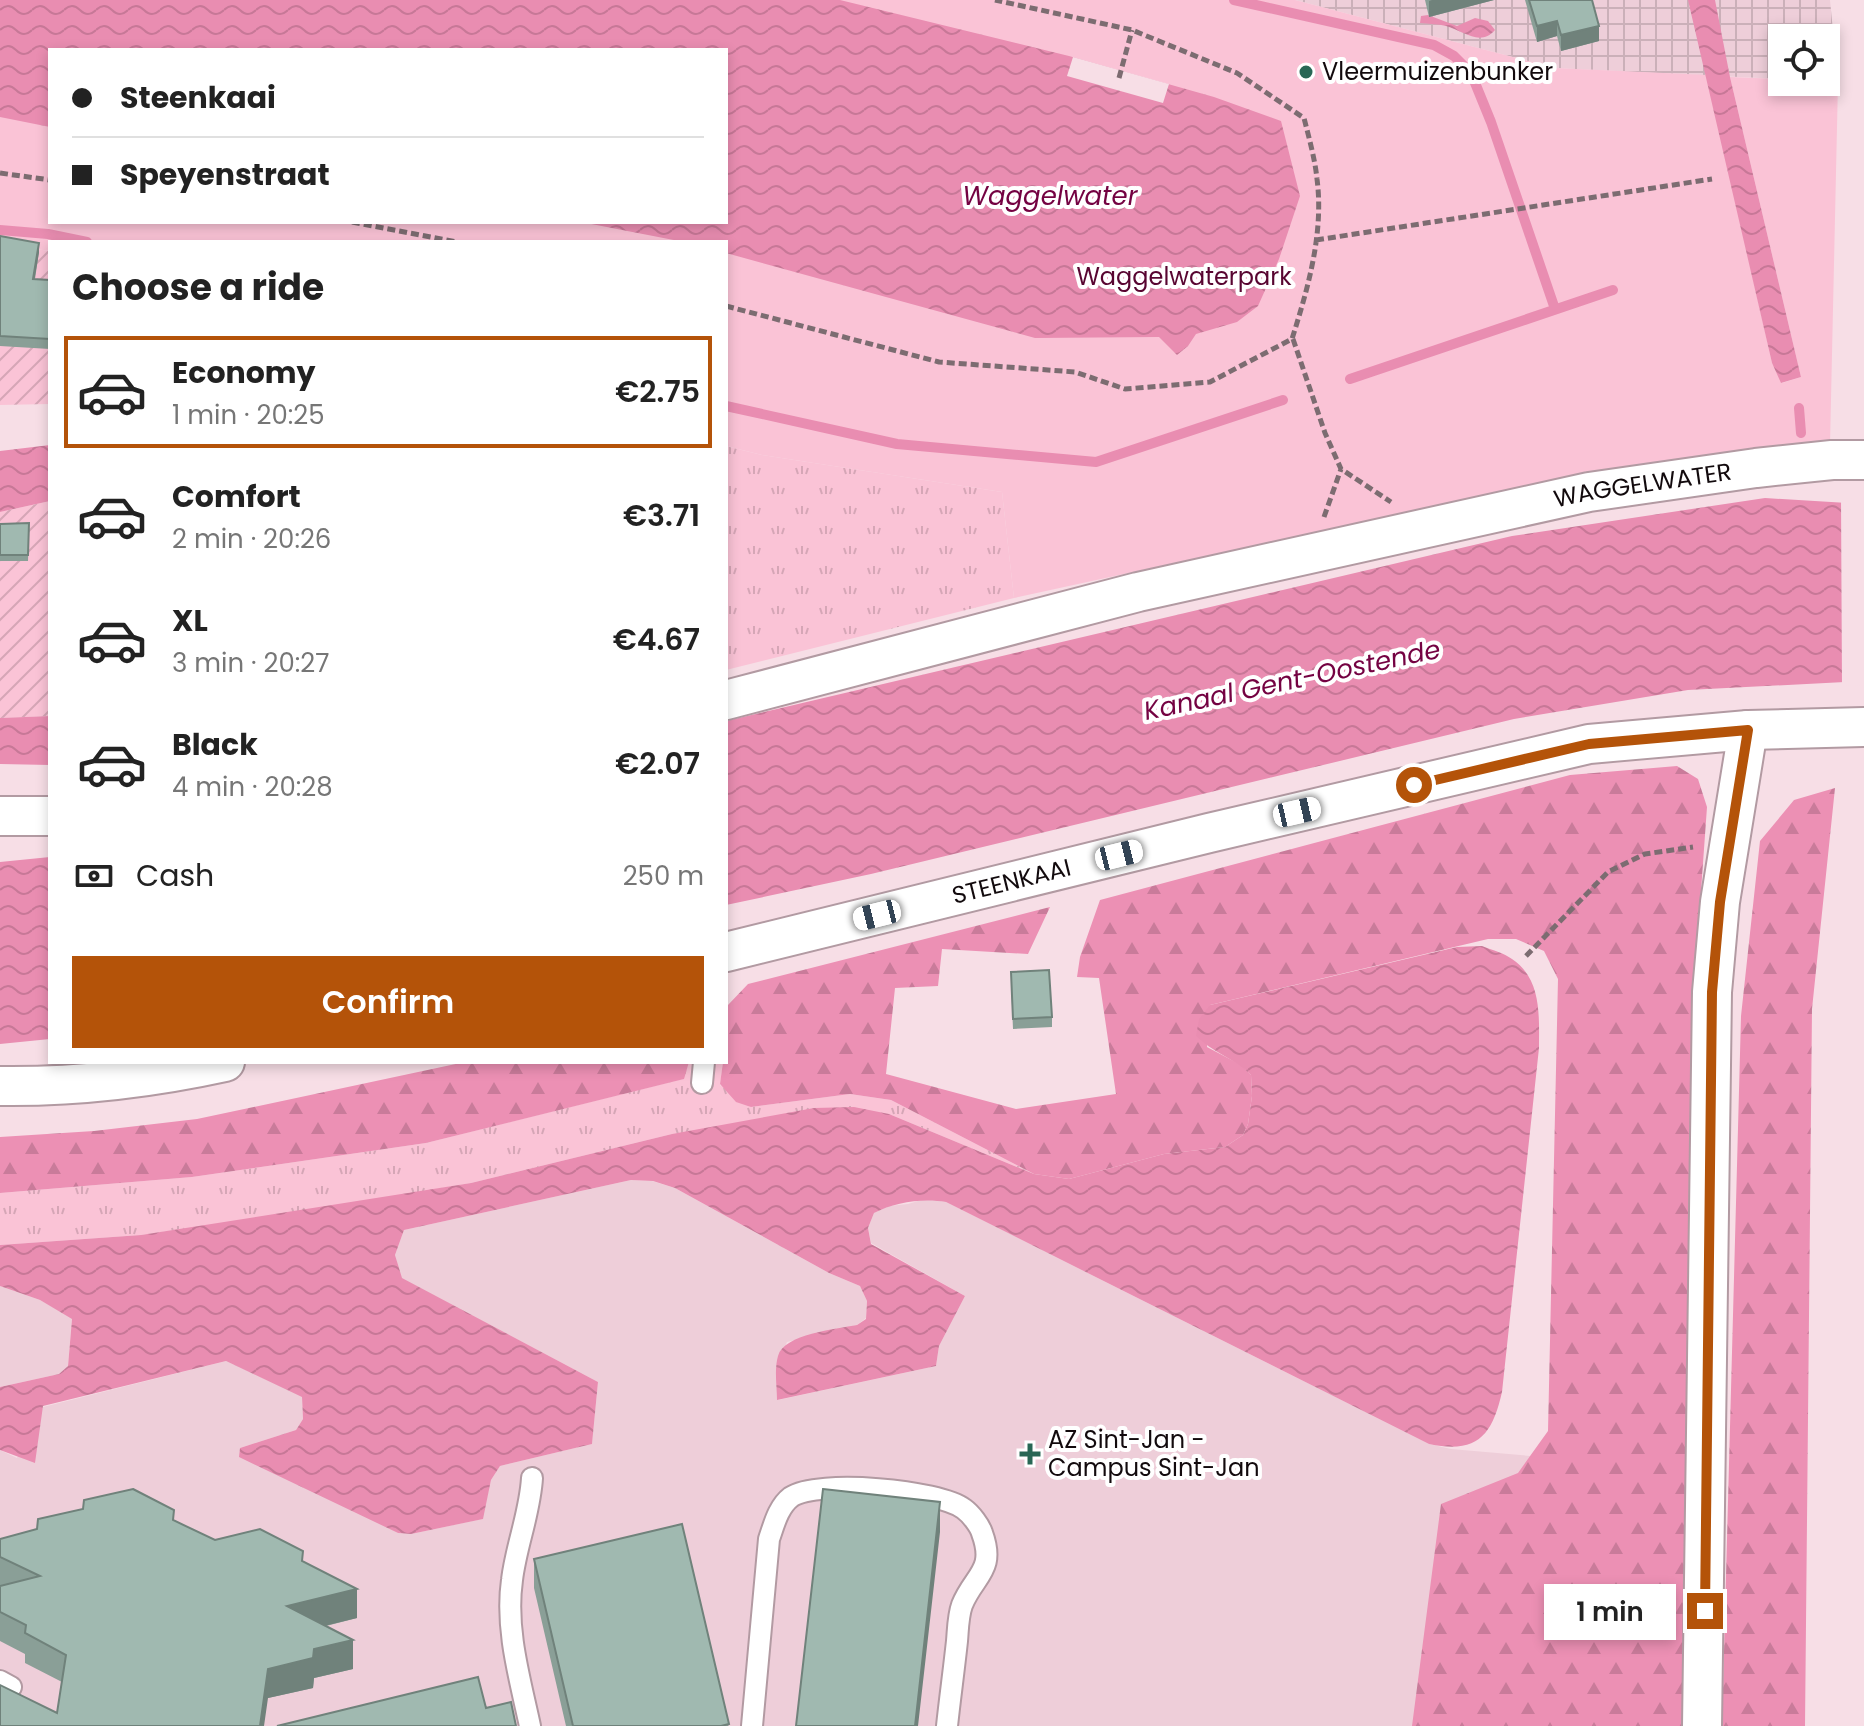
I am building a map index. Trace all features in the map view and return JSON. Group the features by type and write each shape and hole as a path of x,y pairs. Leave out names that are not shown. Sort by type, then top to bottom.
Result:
{"street":[{"name":"WAGGELWATER","path":"728,699 1138,592 1589,492 1756,468 1864,460"},
{"name":"STEENKAAI","path":"728,952 1209,833 1589,744 1748,730 1864,727"},
{"path":"1702,1726 1712,992 1720,902 1748,730"},
{"path":"0,816 48,816"},
{"path":"0,1086 35,1087 173,1073 216,1064"}],"lane":[{"path":"702,1083 704,1064"},
{"path":"530,1726 511,1636 511,1581 531,1500 532,1478"},
{"path":"752,1726 769,1539 776,1515 792,1496 825,1488 841,1488 887,1489 939,1499 964,1509 981,1529 988,1553 983,1573 961,1607 947,1726"}],"path":[{"path":"995,0 1132,30 1237,73 1304,118 1318,181 1316,240 1308,286 1292,339 1341,469 1429,526"},
{"path":"1119,78 1132,30"},
{"path":"0,173 48,180"},
{"path":"1316,240 1712,179"},
{"path":"362,224 446,240"},
{"path":"728,307 939,362 1075,372 1125,389 1210,382 1292,339"},
{"path":"1312,553 1341,469"},
{"path":"1526,956 1608,872 1645,854 1730,841"}],"shaded area":[{"path":"1295,0 1830,0 1832,24 1768,24 1768,78 1555,68"},
{"name":"AZ Sint-Jan - Campus Sint-Jan","path":"631,1180 652,1181 675,1188 829,1273 860,1286 867,1301 866,1318 857,1325 787,1342 776,1366 778,1400 936,1366 939,1346 965,1296 871,1243 868,1228 874,1213 889,1206 928,1198 946,1202 1429,1444 1451,1449 1691,1470 1688,1726 0,1726 0,1450 17,1458 43,1407 226,1361 302,1396 303,1419 296,1430 240,1448 398,1533 411,1534 482,1519 491,1480 500,1466 592,1444 598,1382 401,1278 395,1255 404,1230"},
{"path":"0,1286 40,1300 72,1318 68,1366 59,1374 0,1387"}],"green space":[{"name":"Waggelwaterpark","path":"0,0 1295,0 1555,68 1707,75 1772,363 1782,383 1801,377 1730,77 1768,78 1768,96 1838,96 1830,445 1422,509 1014,598 1002,492 762,455 728,446 728,240 48,240 48,251 0,244"},
{"path":"0,244 48,251 48,404 0,405"},
{"path":"728,446 762,455 1002,492 1014,598 728,670"},
{"path":"48,501 48,716 0,718 0,512"},
{"path":"1677,766 1698,779 1707,807 1694,989 1688,1726 1412,1726 1441,1504 1518,1473 1548,1431 1558,979 1544,951 1516,939 1488,939 1210,1005 1207,1047 1241,1065 1251,1075 1252,1096 1243,1135 1225,1147 1164,1154 1069,1179 1034,1174 891,1100 850,1094 751,1107 736,1102 720,1084 723,1064 728,1064 728,1005 748,984 1050,907 1028,954 942,949 938,986 895,988 886,1074 1016,1109 1116,1094 1099,978 1077,977 1080,957 1100,900 1570,775"},
{"path":"1835,788 1812,1009 1805,1726 1722,1726 1741,1016 1760,841 1794,800"},
{"path":"456,1064 688,1064 684,1079 426,1143 192,1177 0,1193 0,1137 94,1131 197,1119"},
{"path":"688,1064 723,1064 720,1085 751,1107 850,1094 891,1100 1034,1174 889,1114 672,1134 471,1183 295,1213 141,1235 0,1245 0,1193 192,1177 426,1143 683,1079"}],"water":[{"name":"Waggelwater","path":"0,0 840,0 1069,56 1214,97 1281,121 1300,196 1279,259 1258,306 1237,322 1196,334 1177,355 1159,337 1035,338 728,254 728,240 674,240 591,224 728,224 728,48 48,48 48,127 0,117"},
{"path":"1688,0 1715,0 1730,77 1801,377 1781,383 1772,363"},
{"path":"1428,15 1457,26 1475,18 1488,21 1495,30 1478,38 1446,26 1420,23 1421,16"},
{"path":"48,445 48,501 0,512 0,451"},
{"name":"Kanaal Gent-Oostende","path":"1765,498 1864,504 1864,681 1688,690 1514,719 871,874 728,905 728,721 1512,536"},
{"path":"48,716 48,765 0,764 0,718"},
{"path":"48,857 48,1039 0,1044 0,862"},
{"path":"1482,946 1509,957 1529,977 1537,999 1539,1048 1502,1392 1493,1420 1480,1438 1471,1444 1429,1444 946,1202 928,1200 882,1209 874,1213 868,1228 871,1244 965,1296 939,1346 936,1366 777,1400 776,1367 782,1349 800,1338 857,1325 866,1319 867,1301 860,1286 829,1273 675,1188 653,1181 631,1180 404,1230 395,1255 402,1278 598,1382 592,1444 500,1466 491,1480 483,1519 411,1534 398,1533 239,1457 240,1448 296,1430 303,1419 302,1397 226,1361 43,1406 35,1463 0,1450 0,1387 59,1374 68,1366 72,1319 40,1300 0,1286 0,1245 141,1235 471,1183 672,1134 814,1108 854,1107 889,1114 1034,1174 1069,1179 1164,1154 1225,1147 1243,1135 1252,1096 1251,1075 1196,1036 1199,1019 1210,1005 1457,947"}],"pier":[{"path":"1073,57 1169,84 1163,103 1067,76"},
{"path":"1841,498 1864,500 1864,685 1842,686"}],"building":[{"path":"1529,0 1592,0 1599,26 1561,35 1557,21 1537,26"},
{"path":"0,236 39,243 33,279 48,280 48,339 0,336"},
{"path":"29,523 28,555 0,555 0,524"},
{"path":"1049,970 1052,1017 1013,1019 1011,972"},
{"path":"133,1489 174,1510 173,1520 215,1540 260,1529 303,1551 302,1561 357,1589 287,1606 353,1640 314,1649 313,1658 268,1669 260,1726 0,1726 0,1685 57,1713 66,1655 25,1633 26,1625 0,1612 0,1586 40,1576 0,1557 0,1539 37,1529 38,1519 83,1509 84,1500"},
{"path":"823,1489 940,1502 915,1726 796,1726"},
{"path":"682,1524 729,1724 573,1726 534,1559"},
{"path":"478,1677 486,1708 511,1702 516,1726 277,1726"}],"waterway":[{"path":"1234,0 1434,45 1454,56 1471,73 1491,122 1555,309"},
{"path":"0,230 77,240"},
{"path":"1350,379 1613,290"},
{"path":"728,406 897,444 1096,462 1283,400"},
{"path":"1799,408 1801,433"}],"place":[{"name":"Vleermuizenbunker","path":"1306,72"},
{"name":"AZ Sint-Jan - Campus Sint-Jan","path":"1030,1454"}],"route":[{"path":"1414,785 1589,744 1748,730 1720,902 1712,992 1705,1611"}]}
